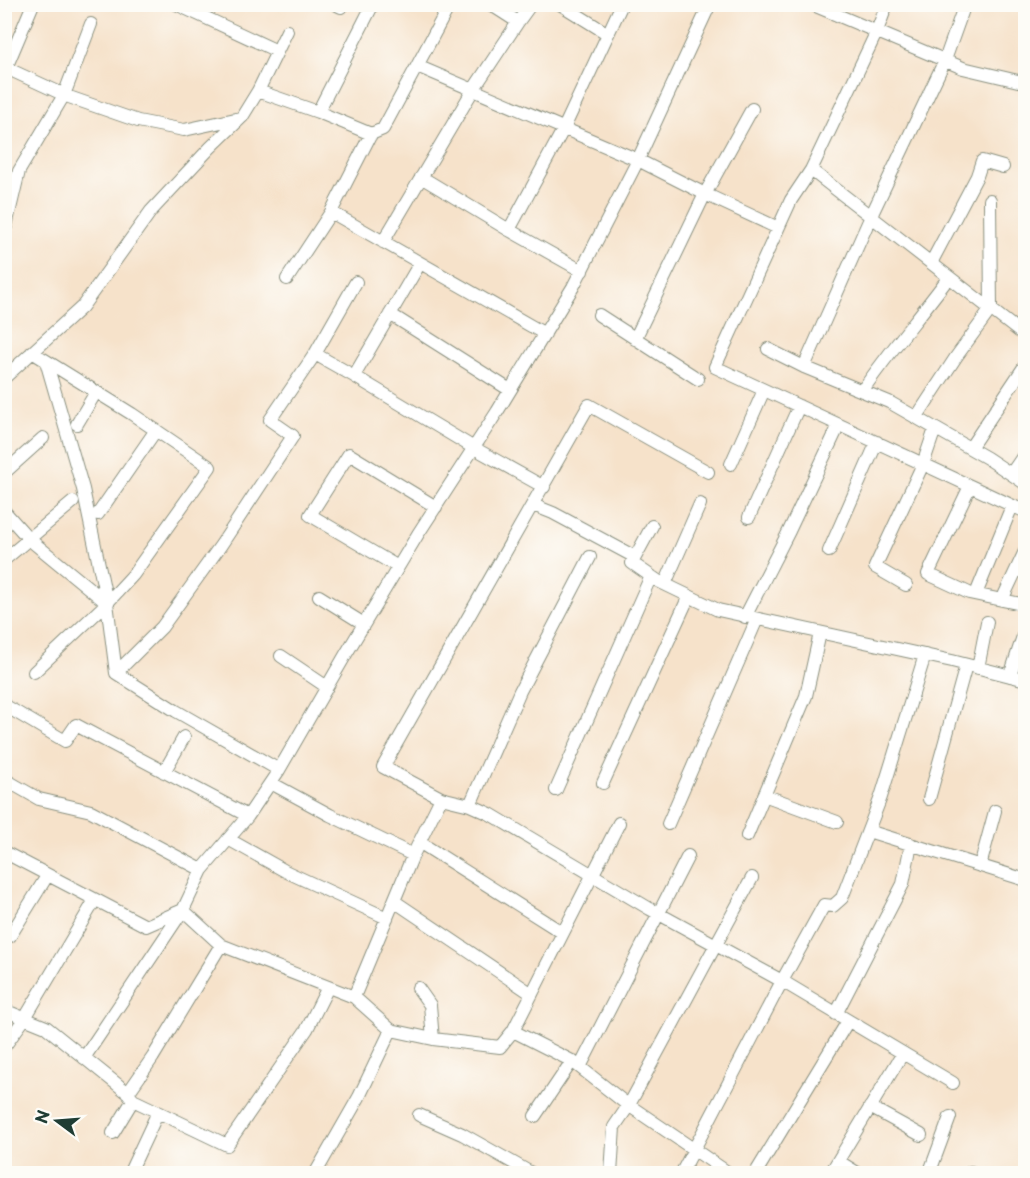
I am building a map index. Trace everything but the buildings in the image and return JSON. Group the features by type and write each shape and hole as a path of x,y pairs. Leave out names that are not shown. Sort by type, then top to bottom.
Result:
{"street":[{"path":"33,4 5,68 64,95 138,121 184,130 242,117"},
{"path":"176,4 277,51"},
{"path":"318,112 373,4"},
{"path":"287,279 331,212 371,134 383,129 450,4"},
{"path":"490,4 518,22"},
{"path":"383,242 473,90 531,4"},
{"path":"560,4 608,34"},
{"path":"509,230 564,129 622,4"},
{"path":"84,1058 183,910 201,870 248,816 271,783 398,567 545,334 582,271 638,160 710,4"},
{"path":"811,4 963,68 1018,81 1026,79"},
{"path":"887,4 811,170 791,200 715,367 1021,508 976,594"},
{"path":"804,367 871,216 945,60 965,4"},
{"path":"6,226 19,171 64,95 91,24"},
{"path":"4,378 82,308 151,211 242,117 258,91 287,31"},
{"path":"417,66 638,160 778,228"},
{"path":"258,91 371,134"},
{"path":"635,339 705,194 752,109"},
{"path":"931,263 977,176 982,161 1003,167"},
{"path":"811,170 1020,332 1026,333"},
{"path":"421,177 582,271"},
{"path":"916,418 991,309 990,200"},
{"path":"331,212 545,334"},
{"path":"354,376 420,263"},
{"path":"862,391 884,359 949,277"},
{"path":"117,673 162,627 221,545 293,436 270,420 315,354 357,282"},
{"path":"390,314 510,390"},
{"path":"599,315 698,379"},
{"path":"768,349 804,367 889,402 970,448 1026,484"},
{"path":"32,352 210,467 133,575 107,603 34,672"},
{"path":"315,354 544,487"},
{"path":"46,361 83,489 107,603 117,673 176,711 279,770"},
{"path":"970,448 1026,364"},
{"path":"730,464 764,390"},
{"path":"76,424 96,392"},
{"path":"708,472 589,405 382,767 441,798 470,805 490,814 658,914 782,981 953,1083"},
{"path":"749,517 799,406"},
{"path":"668,824 751,618 839,425"},
{"path":"906,585 875,567 923,464 935,429"},
{"path":"98,514 156,430"},
{"path":"4,473 43,438"},
{"path":"829,551 877,442"},
{"path":"1011,474 1026,452"},
{"path":"398,567 310,514 349,454 436,507"},
{"path":"970,486 928,574 969,593 1026,606"},
{"path":"4,560 73,502"},
{"path":"665,584 700,504"},
{"path":"533,505 554,513 635,557"},
{"path":"4,511 29,539 107,603"},
{"path":"652,526 632,563 665,584 718,610 925,655 1026,680"},
{"path":"1002,600 1026,549"},
{"path":"470,805 520,691 590,557"},
{"path":"556,790 651,576"},
{"path":"319,596 364,624"},
{"path":"603,783 689,596"},
{"path":"929,799 987,622"},
{"path":"1010,676 1025,630"},
{"path":"747,836 806,696 820,633"},
{"path":"681,1173 824,905 833,906 842,898 881,797 925,655"},
{"path":"281,656 327,687"},
{"path":"4,705 64,741 76,725 248,816"},
{"path":"164,772 184,737"},
{"path":"4,779 39,799 91,811 201,870"},
{"path":"271,783 330,815 413,855"},
{"path":"764,795 837,822"},
{"path":"354,997 413,855 441,798"},
{"path":"980,866 995,811"},
{"path":"183,910 221,945 354,997 391,1030 433,1039 500,1047 513,1030 619,823"},
{"path":"868,831 1026,880"},
{"path":"228,839 287,872 387,918"},
{"path":"419,842 563,933"},
{"path":"836,1014 903,884 912,844"},
{"path":"4,852 146,926 183,910"},
{"path":"535,1116 576,1064 688,856"},
{"path":"6,939 47,876"},
{"path":"611,1173 614,1127 629,1105 752,878"},
{"path":"4,1047 25,1018 95,900"},
{"path":"394,901 532,994"},
{"path":"113,1133 130,1097 221,945"},
{"path":"4,1010 46,1027 130,1097 227,1145 307,1029 328,987"},
{"path":"418,988 430,1005 433,1039"},
{"path":"755,1173 848,1021"},
{"path":"315,1173 359,1097 391,1030"},
{"path":"513,1030 576,1064 629,1105 730,1173"},
{"path":"830,1173 903,1053"},
{"path":"870,1107 921,1135"},
{"path":"129,1173 158,1112"},
{"path":"419,1115 462,1134 533,1173"},
{"path":"929,1173 950,1117"},
{"path":"838,1161 859,1173"}]}
